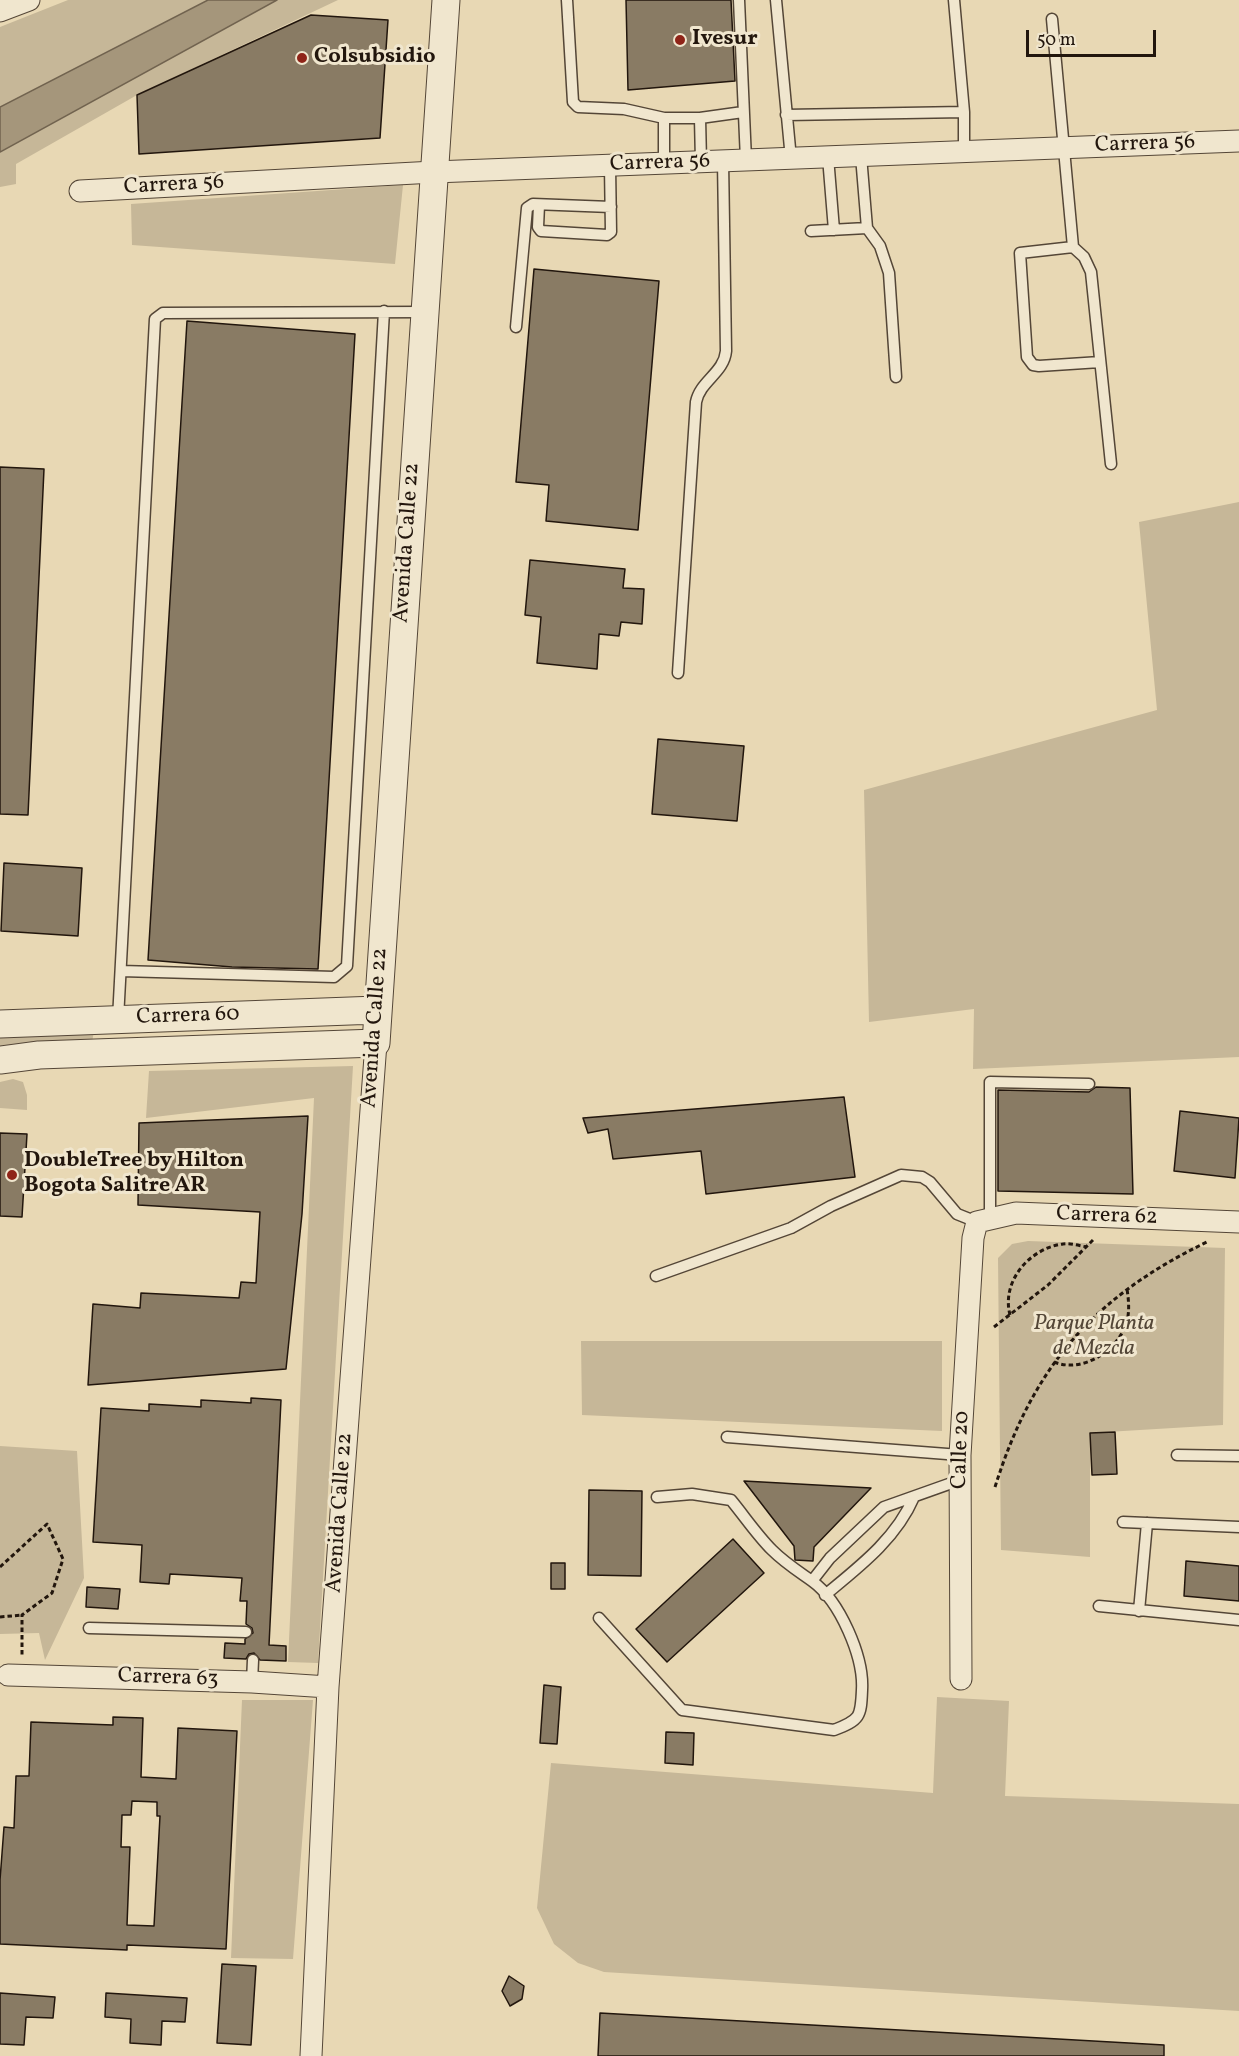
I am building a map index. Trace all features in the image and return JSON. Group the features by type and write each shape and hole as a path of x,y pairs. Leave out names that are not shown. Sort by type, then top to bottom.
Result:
{"street":[{"path":"0,11 29,0"},
{"name":"Avenida Calle 22","path":"311,2056 328,1687 376,1043 446,0"},
{"name":"Carrera 56","path":"80,191 434,172 1239,141"},
{"name":"Carrera 60","path":"0,1024 377,1010"},
{"path":"116,1052 118,1020"},
{"name":"Carrera 60","path":"0,1060 39,1055 376,1043"},
{"name":"Carrera 62","path":"983,1220 1016,1214 1239,1222"},
{"name":"Calle 20","path":"961,1679 960,1455 973,1238 983,1220"},
{"name":"Carrera 63","path":"15,1675 252,1682 328,1687"}],"lane":[{"path":"567,0 574,105 624,110 664,118 700,118 743,112"},
{"path":"739,0 746,160"},
{"path":"776,0 791,159"},
{"path":"954,0 964,112 964,152"},
{"path":"1052,20 1062,148 1073,247 1084,257 1091,272 1111,464"},
{"path":"786,115 964,112"},
{"path":"664,118 664,163"},
{"path":"700,118 701,162"},
{"path":"861,156 867,228 880,246 889,273 896,377"},
{"path":"828,157 834,230"},
{"path":"678,673 696,402 700,390 722,366 726,351 723,161"},
{"path":"539,205 538,227 541,231 607,235 611,232 610,166"},
{"path":"516,327 525,211 530,205 611,207"},
{"path":"811,231 867,228"},
{"path":"1073,247 1020,253 1027,357 1034,366 1100,362"},
{"path":"121,971 333,977 347,966 384,311"},
{"path":"118,1020 155,319 163,313 424,312"},
{"path":"656,1276 791,1228 831,1206 901,1175 922,1177 930,1182 957,1214 983,1220 990,1082 1089,1084"},
{"path":"727,1437 960,1455"},
{"path":"1176,1455 1239,1456"},
{"path":"812,1581 830,1558 884,1507 896,1500 914,1497 960,1480"},
{"path":"599,1618 682,1710 834,1730 854,1722 861,1712 863,1672 850,1633 825,1595 812,1581 800,1575 770,1548 731,1500 692,1494 657,1497"},
{"path":"825,1595 855,1571 896,1529 914,1497"},
{"path":"1123,1522 1239,1527"},
{"path":"1139,1611 1147,1523"},
{"path":"1099,1606 1239,1620"},
{"path":"89,1628 246,1632"},
{"path":"252,1682 253,1660"}],"path":[{"path":"994,1327 1048,1286 1095,1238"},
{"path":"995,1488 1015,1431 1054,1362 1082,1328 1127,1289 1161,1266 1209,1241"},
{"path":"1010,1316 1010,1290 1017,1272 1030,1258 1047,1248 1066,1244 1087,1247"},
{"path":"1054,1362 1080,1364 1099,1357 1115,1344 1125,1326 1129,1306 1127,1289"},
{"path":"0,1567 47,1524 63,1559 52,1593 22,1615 0,1617"},
{"path":"15,1675 22,1615"}],"green space":[{"path":"68,0 208,0 0,107 0,27"},
{"path":"277,0 338,0 137,95 16,164 16,184 0,187 0,152"},
{"path":"403,185 395,264 132,245 131,204"},
{"path":"1239,502 1239,1057 973,1069 974,1009 869,1022 864,790 1157,710 1139,522"},
{"path":"94,1030 92,1043 0,1048 0,1036"},
{"path":"353,1066 318,1663 288,1662 314,1098 146,1118 149,1071"},
{"path":"13,1079 23,1082 27,1095 27,1110 0,1108 0,1082"},
{"name":"Parque Planta de Mezcla","path":"1028,1241 1225,1248 1223,1425 1090,1433 1090,1557 1001,1550 998,1258 1012,1244"},
{"path":"581,1341 942,1341 942,1431 582,1415"},
{"path":"0,1446 77,1451 84,1578 45,1660 39,1633 0,1634"},
{"path":"937,1697 1009,1701 1005,1796 1239,1804 1239,2011 604,1972 578,1963 554,1944 537,1908 551,1763 933,1793"},
{"path":"242,1700 313,1700 293,1959 231,1958"}],"shaded area":[{"path":"208,0 277,0 0,152 0,107"}],"building":[{"name":"Ivesur","path":"626,0 731,0 735,81 628,90"},
{"name":"Colsubsidio","path":"311,15 388,20 380,138 139,154 137,95"},
{"path":"534,269 659,281 638,530 546,521 549,485 516,482"},
{"path":"187,321 355,334 318,969 232,967 148,960"},
{"path":"0,467 44,469 28,815 0,814"},
{"path":"530,560 625,569 623,588 644,589 642,624 621,622 619,636 599,634 597,669 537,663 541,617 525,615"},
{"path":"658,739 744,746 737,821 652,814"},
{"path":"4,863 82,868 78,936 1,931"},
{"path":"1096,1087 1130,1088 1133,1194 998,1191 998,1090 1089,1092"},
{"path":"844,1097 855,1177 706,1194 701,1151 613,1159 608,1129 588,1133 583,1118"},
{"path":"1180,1111 1239,1118 1235,1178 1174,1171"},
{"path":"308,1116 302,1214 286,1369 88,1385 93,1304 140,1308 141,1293 239,1298 241,1282 256,1283 260,1212 138,1205 139,1123"},
{"name":"DoubleTree by Hilton Bogota Salitre AR","path":"0,1133 27,1134 22,1217 0,1216"},
{"path":"251,1398 281,1400 269,1645 286,1646 286,1661 260,1660 254,1653 249,1654 246,1659 224,1658 225,1643 245,1644 245,1639 253,1633 252,1628 246,1624 247,1601 240,1601 242,1578 170,1574 169,1584 140,1582 142,1545 93,1542 101,1408 149,1411 149,1404 201,1407 201,1400 251,1403"},
{"path":"1115,1432 1117,1474 1092,1475 1090,1433"},
{"path":"744,1481 871,1488 814,1547 813,1561 795,1560 794,1546"},
{"path":"589,1490 642,1491 641,1576 588,1575"},
{"path":"733,1539 764,1573 667,1662 636,1629"},
{"path":"1186,1561 1239,1566 1239,1601 1184,1596"},
{"path":"551,1563 565,1563 565,1589 551,1589"},
{"path":"87,1587 120,1589 118,1609 86,1607"},
{"path":"544,1685 561,1687 557,1744 540,1743"},
{"path":"113,1717 143,1718 141,1777 176,1779 178,1728 237,1731 226,1949 127,1945 127,1950 0,1944 0,1880 4,1827 14,1828 16,1776 29,1776 31,1722 113,1725","holes":["132,1801 157,1802 157,1816 160,1816 154,1926 127,1925 130,1847 121,1847 122,1815 131,1815"]},
{"path":"666,1732 694,1733 693,1765 665,1763"},
{"path":"222,1964 256,1966 251,2045 217,2043"},
{"path":"509,1976 524,1986 522,1999 510,2006 502,1991"},
{"path":"0,1993 55,1997 53,2018 26,2017 24,2045 0,2044"},
{"path":"106,1993 187,1998 185,2022 162,2021 161,2045 130,2043 131,2019 105,2017"},
{"path":"600,2013 1164,2045 1164,2056 598,2056"}],"place":[{"name":"Ivesur","path":"680,40"},
{"name":"Colsubsidio","path":"302,58"},
{"name":"DoubleTree by Hilton Bogota Salitre AR","path":"12,1175"}]}
